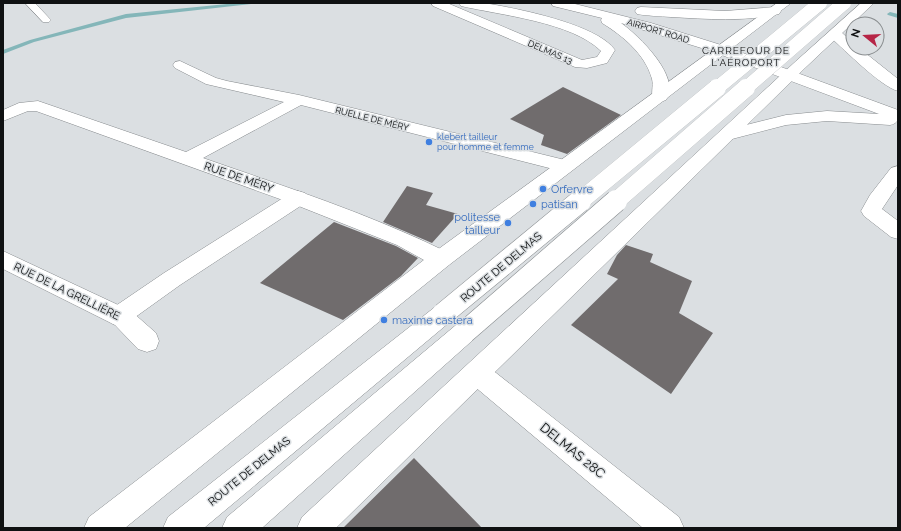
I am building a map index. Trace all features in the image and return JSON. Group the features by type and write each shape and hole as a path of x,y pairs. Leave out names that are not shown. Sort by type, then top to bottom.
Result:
{"main road":[{"name":"DELMAS 13","path":"438,3 580,64 587,64 602,60 608,50 604,44 598,40 570,28 465,3"},
{"name":"AIRPORT ROAD","path":"557,3 600,15 724,43"},
{"name":"ROUTE DE DELMAS","path":"179,528 443,314 820,3"},
{"path":"238,528 844,3"},
{"path":"313,528 728,135 798,74 835,34 868,3"},
{"name":"AIRPORT ROAD","path":"627,7 697,29 724,43 798,74"},
{"path":"641,11 716,15 748,14 780,7"},
{"path":"100,528 441,259 660,97 724,43 780,7"},
{"path":"600,15 620,28 634,40 650,59 660,79 660,97"},
{"path":"835,34 872,67 898,86"},
{"name":"RUELLE DE MÉRY","path":"180,65 225,85 299,100 565,166"},
{"path":"798,74 898,101"},
{"path":"798,74 898,116"},
{"path":"187,159 299,100"},
{"name":"RUE DE MÉRY","path":"3,116 17,109 33,105 38,106 298,198 404,240 441,259"},
{"path":"728,135 786,120 827,116 898,120"},
{"path":"898,172 877,200 871,212 898,232"},
{"path":"119,316 172,279 298,198"},
{"name":"RUE DE LA GRELLIÈRE","path":"3,260 119,316 147,341"},
{"name":"DELMAS 28C","path":"477,373 668,528"}],"lane":[{"path":"30,3 46,20"}],"building":[{"path":"563,87 621,115 567,154 541,145 544,135 510,119"},
{"path":"407,186 433,193 426,205 458,214 432,243 383,222"},
{"path":"334,222 396,246 418,258 401,276 343,320 260,283"},
{"path":"626,245 653,254 650,262 692,281 679,313 713,333 671,394 571,325 618,279 607,274 617,255"},
{"path":"414,458 482,528 343,528"}],"waterway":[{"path":"3,52 32,41 126,16 251,3"},
{"path":"890,14 898,16"}],"place":[{"name":"klebert tailleur pour homme et femme","path":"429,142"},
{"name":"Orfervre","path":"543,189"},
{"name":"patisan","path":"533,204"},
{"name":"politesse tailleur","path":"508,223"},
{"name":"maxime castera","path":"384,320"}],"district":[{"name":"CARREFOUR DE L'AÉROPORT","path":"746,56"}]}
